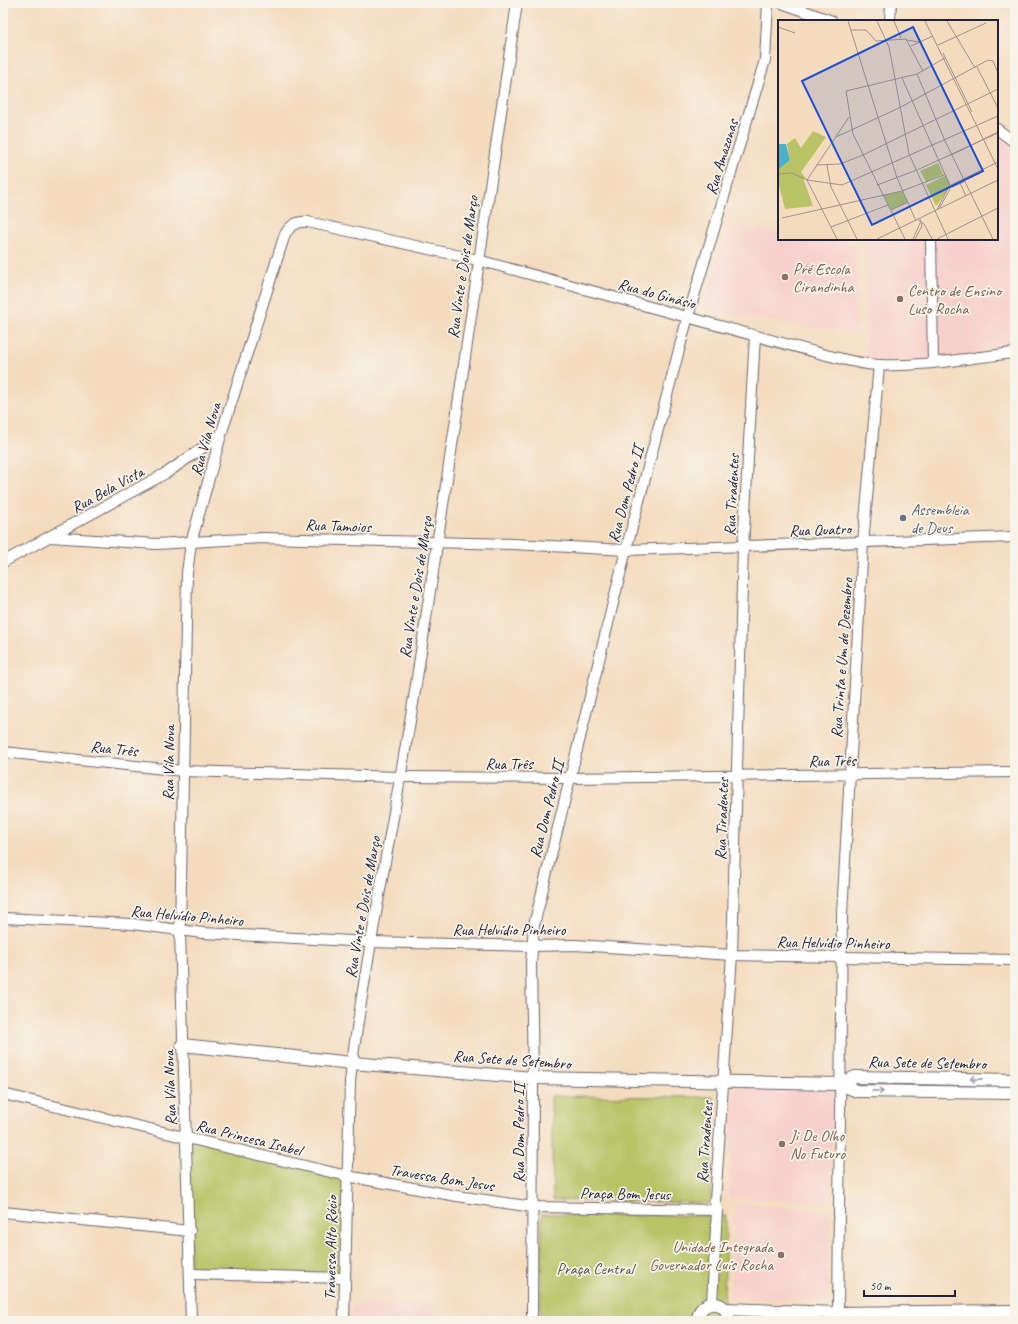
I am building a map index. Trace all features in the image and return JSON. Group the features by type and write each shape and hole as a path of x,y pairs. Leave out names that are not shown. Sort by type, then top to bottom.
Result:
{"street":[{"name":"Rua Vinte e Dois de Março","path":"347,1176 352,1063 370,942 401,777 438,543 478,260 517,3"},
{"name":"Rua Amazonas","path":"688,316 765,60 768,3"},
{"path":"782,3 829,20"},
{"path":"890,20 891,3"},
{"path":"998,130 1014,141"},
{"path":"998,140 1014,141"},
{"name":"Rua do Ginásio","path":"294,224 308,222 478,260 688,316 826,355 879,365 933,362 1015,353"},
{"name":"Rua Vila Nova","path":"191,1321 190,1231 185,1137 180,931 186,609 191,543 221,435 285,234 294,224"},
{"path":"931,240 933,362"},
{"name":"Rua Dom Pedro II","path":"532,1321 532,946 539,901 626,550 688,316"},
{"name":"Rua Tiradentes","path":"712,1303 717,1210 715,1201 732,955 743,547 755,336"},
{"name":"Rua Trinta e Um de Dezembro","path":"838,1317 840,957 863,543 879,365"},
{"name":"Rua Bela Vista","path":"3,562 136,491 195,454 221,435"},
{"path":"195,454 218,446"},
{"name":"Rua Tamoios","path":"50,537 156,544 261,538 513,544 626,550"},
{"name":"Rua Quatro","path":"626,550 1015,537"},
{"name":"Rua Três","path":"3,752 183,771 401,777 570,778 849,776 1015,772"},
{"name":"Rua Helvídio Pinheiro","path":"3,918 132,924 180,931 370,942 532,946 575,945 732,955 1015,960"},
{"name":"Rua Sete de Setembro","path":"182,1045 352,1063 533,1078 840,1084 857,1091 1015,1093"},
{"name":"Rua Sete de Setembro","path":"840,1084 855,1077 1015,1080"},
{"name":"Rua Princesa Isabel","path":"3,1094 347,1176"},
{"name":"Travessa Bom Jesus","path":"347,1176 457,1196 533,1207"},
{"name":"Travessa Alto Rócio","path":"344,1321 347,1176"},
{"name":"Praça Bom Jesus","path":"533,1207 717,1210"},
{"path":"3,1212 190,1231"},
{"path":"191,1274 345,1278"},
{"path":"698,1321 698,1315 703,1307 712,1303 722,1306 727,1315 838,1317 1015,1311"}],"shaded area":[{"path":"998,141 1015,142 1015,353 866,363 865,240 998,240"},
{"name":"Pré Escola Cirandinha","path":"730,223 778,232 778,240 827,240 856,245 857,334 702,309"},
{"name":"Ji De Olho No Futuro","path":"733,1086 834,1091 830,1202 729,1198"},
{"name":"Unidade Integrada Governador Luís Rocha","path":"736,1202 831,1212 827,1301 730,1298"},
{"path":"352,1305 432,1305 432,1321 352,1321"}],"green space":[{"path":"551,1096 713,1097 711,1203 553,1200"},
{"path":"185,1137 347,1176 345,1278 191,1274"},
{"name":"Praça Central","path":"542,1214 726,1216 724,1314 712,1321 540,1321"}],"place":[{"name":"Pré Escola Cirandinha","path":"785,277"},
{"name":"Centro de Ensino Luso Rocha","path":"900,299"},
{"name":"Assembleia de Deus","path":"903,518"},
{"name":"Ji De Olho No Futuro","path":"782,1144"},
{"name":"Unidade Integrada Governador Luís Rocha","path":"781,1255"}]}
